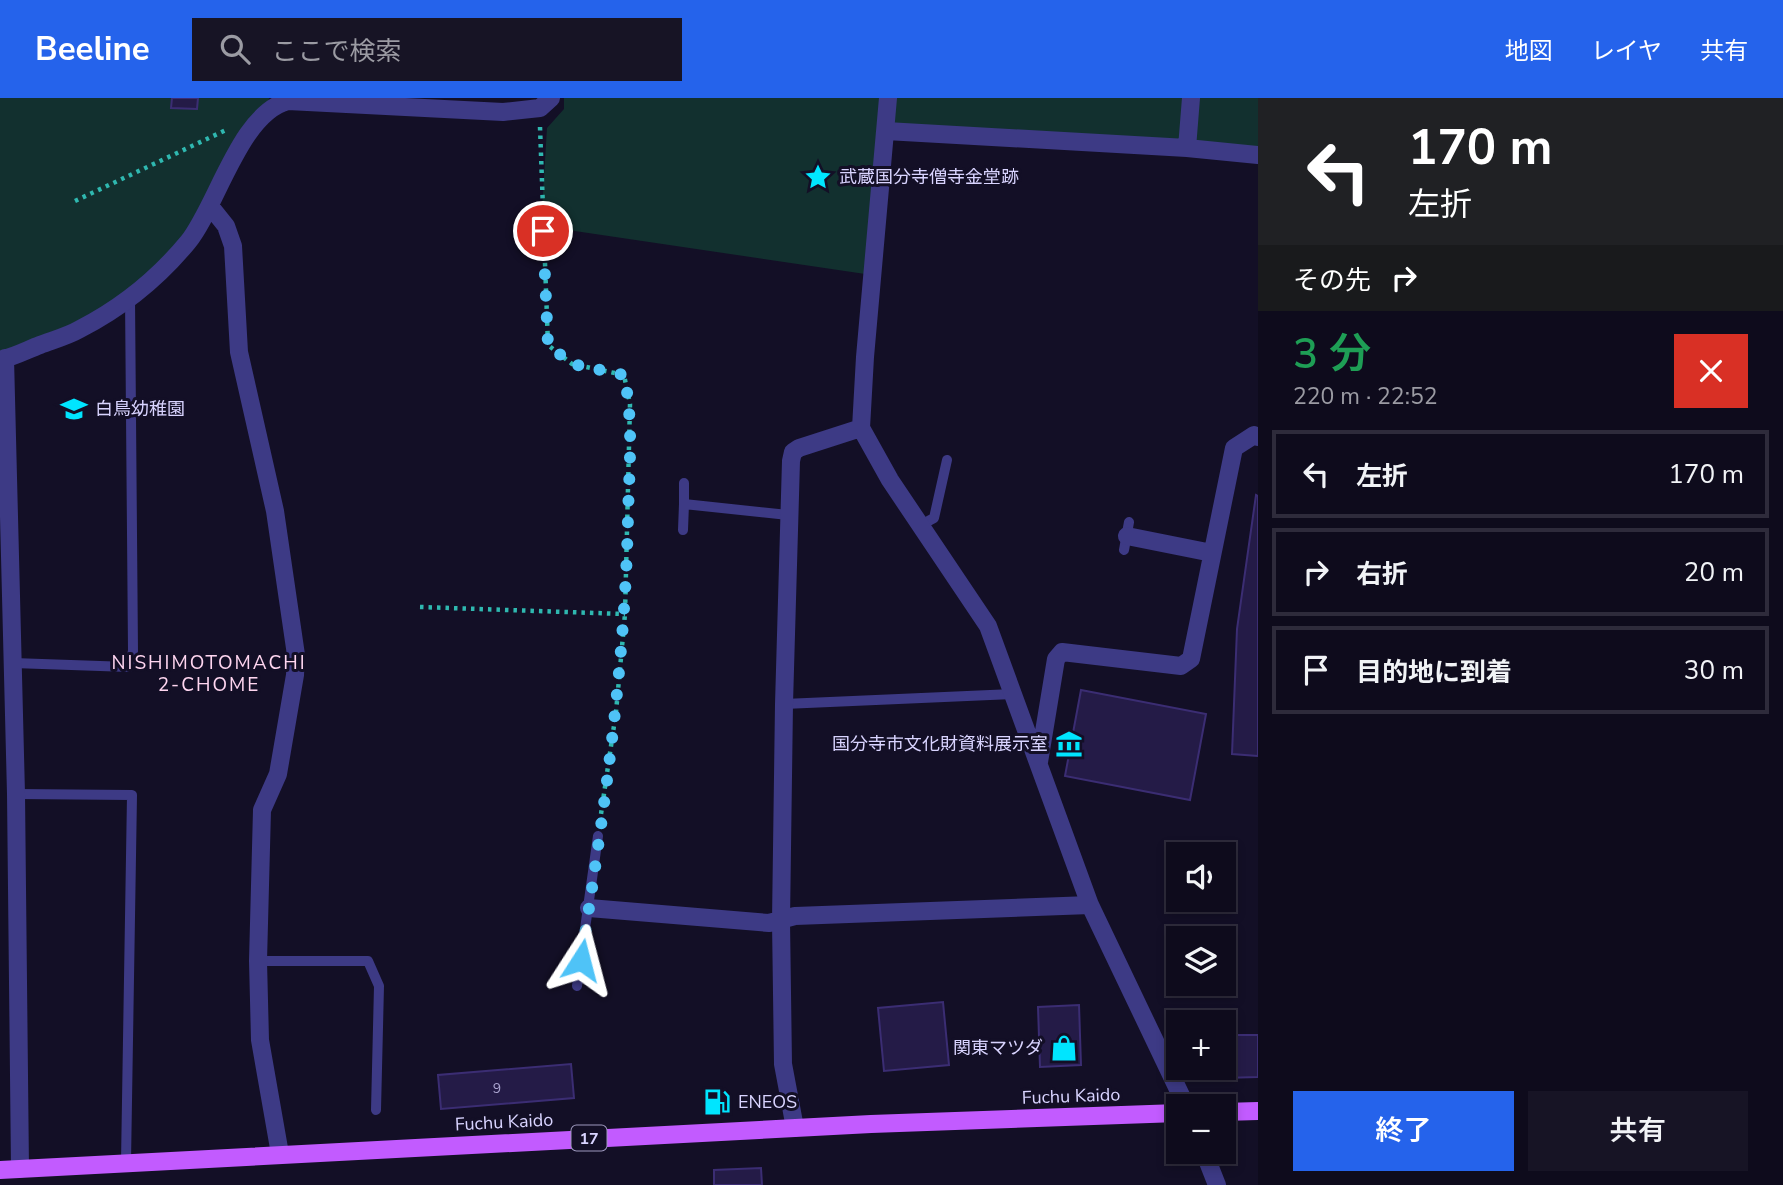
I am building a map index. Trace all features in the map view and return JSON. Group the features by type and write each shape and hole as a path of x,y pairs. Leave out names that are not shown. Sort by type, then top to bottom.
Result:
{"main road":[{"path":"1236,1112 1258,1111"},
{"name":"Fuchu Kaido","path":"0,1170 795,1128 1166,1113"}],"street":[{"path":"888,98 862,391 862,428 919,526 988,626 1090,905 1180,1094"},
{"path":"1187,148 1191,98"},
{"path":"20,1169 16,794 3,359 80,330 130,298 165,268 190,240 243,142 268,111 279,103 288,99 503,112 545,103"},
{"path":"886,131 1187,148 1258,155"},
{"path":"210,206 226,226 233,246 239,352 275,511 296,655 278,774 262,810 258,961 260,1040 280,1154"},
{"path":"795,1128 783,1064 781,921 788,515 793,452 862,428"},
{"path":"1038,764 1056,659 1062,652 1181,666 1191,659 1234,448 1254,435 1258,436"},
{"path":"1127,536 1212,553"},
{"path":"589,908 769,923 795,916 1090,905"},
{"path":"1209,1164 1217,1185"}],"lane":[{"path":"12,663 129,667 133,651 130,298"},
{"path":"919,526 933,518 947,460"},
{"path":"683,530 684,483"},
{"path":"684,504 788,515"},
{"path":"784,704 1013,694"},
{"path":"16,794 132,795 126,1162"},
{"path":"577,986 598,836"},
{"path":"258,961 368,961 379,986 376,1110"}],"path":[{"path":"545,103 548,345 572,364 624,375 630,404 625,614 616,712 598,836"},
{"path":"75,201 232,128"},
{"path":"420,607 625,614"}],"green space":[{"path":"0,98 269,98 268,111 210,206 130,298 0,358"},
{"path":"564,98 1258,98 1258,155 886,131 872,275 541,226 547,128 564,109"}],"building":[{"path":"172,98 198,98 197,109 171,108"},
{"path":"1256,495 1258,756 1232,754 1237,629"},
{"path":"1081,690 1206,714 1190,800 1065,776"},
{"path":"943,1002 949,1065 884,1071 878,1008"},
{"path":"1079,1005 1081,1065 1040,1067 1038,1007"},
{"path":"1236,1035 1258,1035 1258,1077 1236,1078"},
{"path":"571,1064 574,1098 441,1109 438,1075"},
{"path":"761,1168 762,1185 714,1185 714,1170"}],"place":[{"name":"武蔵国分寺僧寺金堂跡","path":"818,177"},
{"name":"白鳥幼稚園","path":"74,409"},
{"name":"国分寺市文化財資料展示室","path":"1069,744"},
{"name":"関東マツダ","path":"1064,1048"},
{"name":"ENEOS","path":"717,1102"}],"district":[{"name":"NISHIMOTOMACHI 2-CHOME","path":"209,673"}],"route":[{"path":"543,231 548,345 572,364 624,375 630,404 627,581 616,712 581,960"}]}
